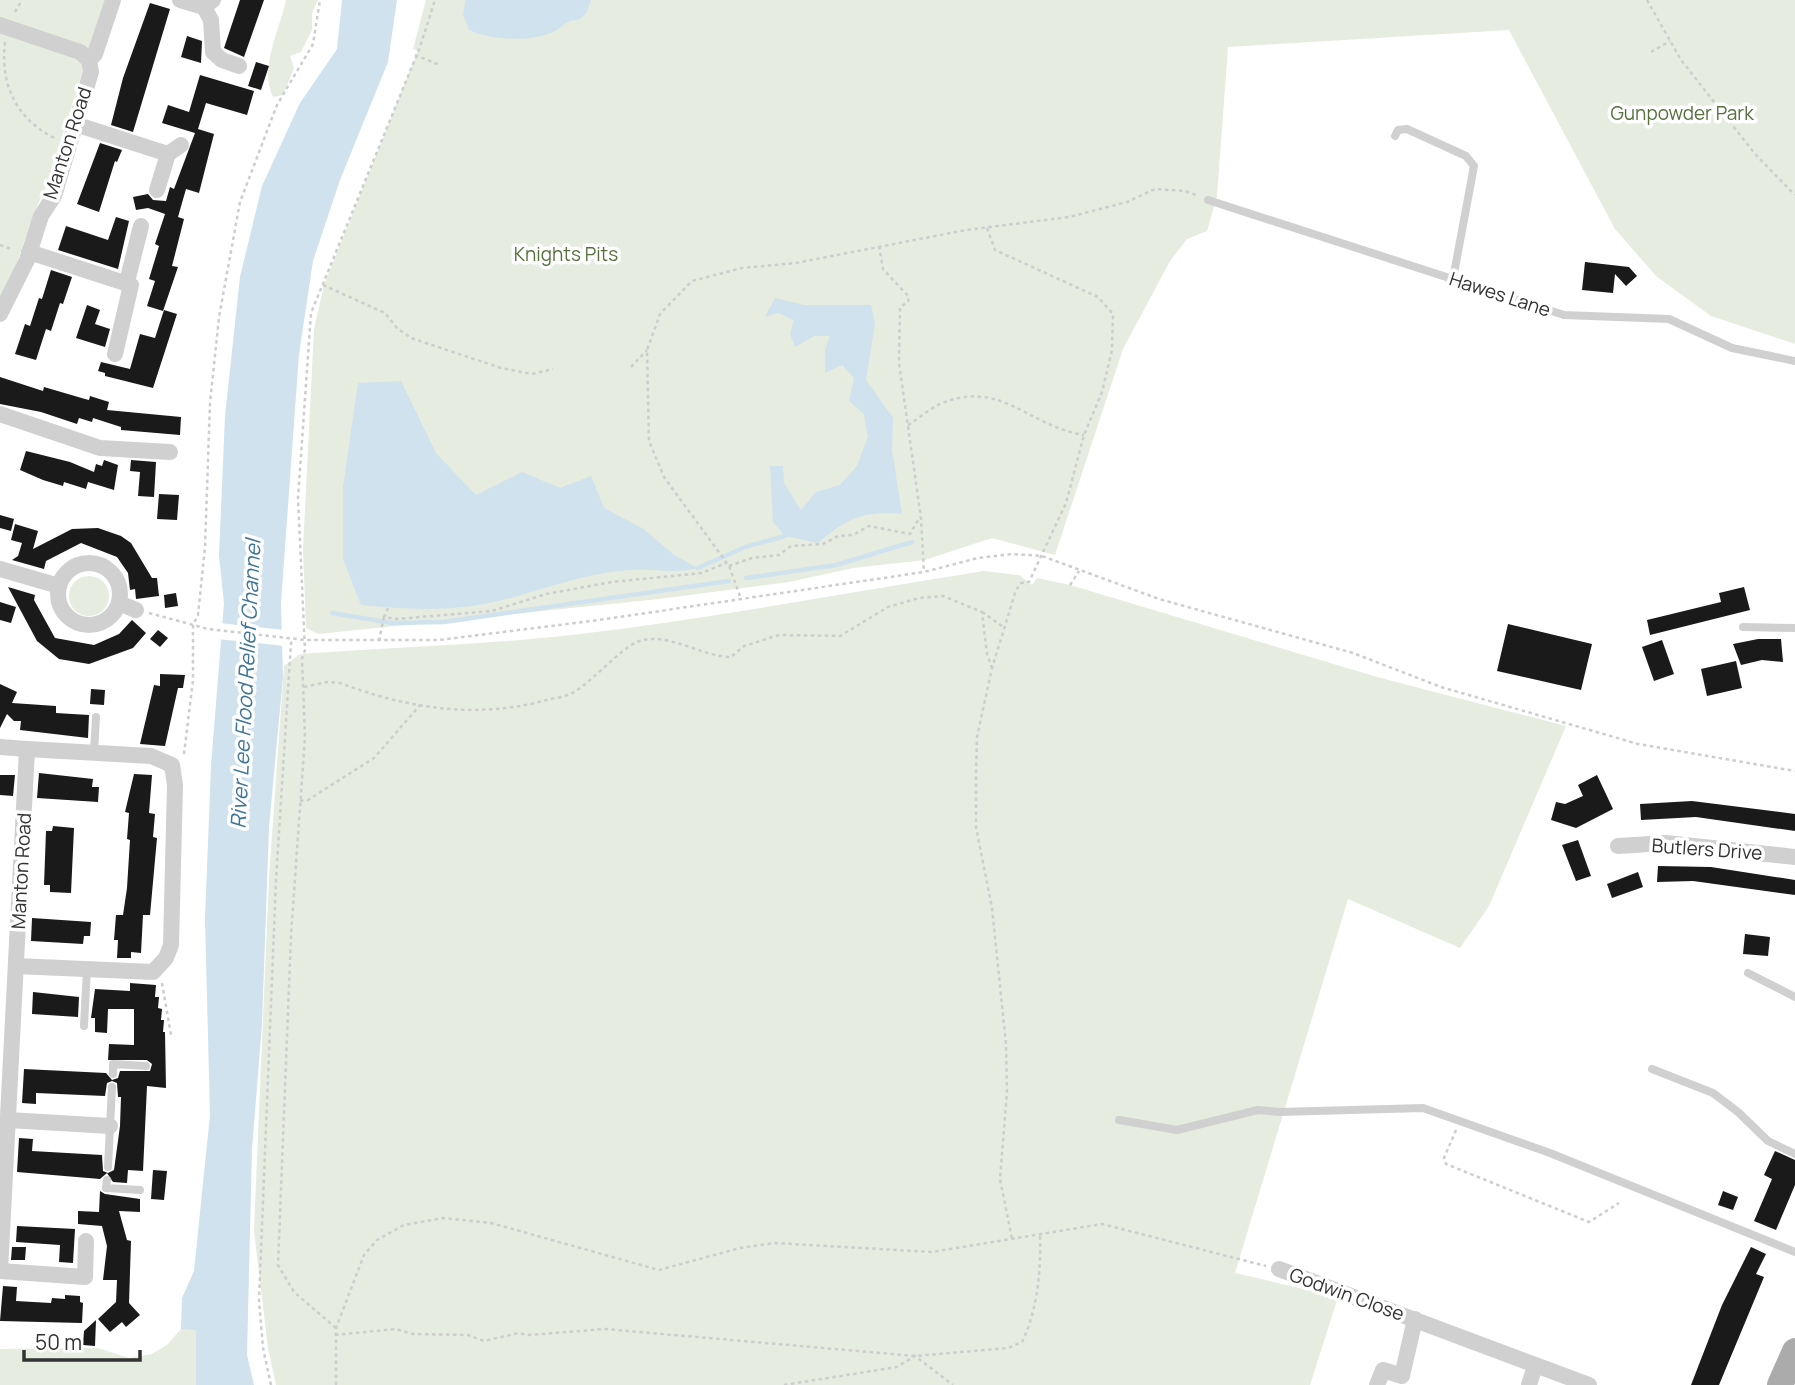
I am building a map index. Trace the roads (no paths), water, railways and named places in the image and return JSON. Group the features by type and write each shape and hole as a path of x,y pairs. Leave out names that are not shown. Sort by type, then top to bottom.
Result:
{"street":[{"path":"89,60 95,54 113,0"},
{"path":"180,0 209,3 213,52 222,60 239,65"},
{"name":"Manton Road","path":"0,314 29,252 41,216 54,195 91,72 89,60 80,52 4,26"},
{"path":"75,124 174,149 156,190"},
{"path":"127,282 141,226"},
{"path":"29,252 131,285 115,354"},
{"path":"0,414 100,448 170,452"},
{"path":"98,564 114,575 121,593 119,603 115,612 100,624 80,624 64,614 58,596 59,586 63,577 78,565 98,564"},
{"path":"0,569 59,586"},
{"path":"119,603 136,610"},
{"path":"0,747 162,758 172,765 175,785 171,945 160,967 153,972 16,966"},
{"name":"Manton Road","path":"0,1271 27,750"},
{"name":"Butlers Drive","path":"1618,846 1666,843 1795,857"},
{"path":"8,1120 110,1126"},
{"path":"0,1271 85,1277 86,1241"},
{"name":"Godwin Close","path":"1279,1269 1589,1385"},
{"name":"Godwin Close","path":"1377,1385 1383,1370 1402,1376 1415,1319"},
{"path":"1529,1385 1535,1366"}],"lane":[{"path":"1395,136 1398,130 1407,129 1465,156 1474,166 1452,279"},
{"name":"Hawes Lane","path":"1208,200 1564,315 1669,319 1732,348 1795,361"},
{"path":"1743,627 1795,628"},
{"path":"94,753 96,717"},
{"path":"84,1026 87,969"},
{"path":"1748,973 1795,998"},
{"path":"113,1074 113,1064 146,1066"},
{"path":"1652,1069 1713,1093 1738,1112 1768,1141 1795,1154"},
{"path":"107,1167 112,1087"},
{"path":"1119,1120 1177,1130 1258,1110 1279,1112 1423,1108 1550,1153 1795,1252"},
{"path":"107,1180 106,1188 140,1190"}],"water":[{"name":"River Lee Flood Relief Channel","path":"342,0 397,0 388,62 340,180 313,261 299,354 281,603 283,677 269,827 262,1024 252,1149 247,1355 254,1385 196,1385 196,1330 181,1329 182,1298 194,1271 210,1115 205,919 211,766 224,603 219,556 225,416 240,277 262,186 300,103 337,49"},
{"path":"466,0 591,0 587,12 580,19 570,21 551,33 509,39 469,30 463,14"},
{"path":"775,298 804,305 871,305 875,323 866,380 893,418 892,450 902,514 876,514 856,518 818,543 785,536 773,522 770,466 783,466 784,483 801,510 816,492 840,485 857,466 868,437 864,414 849,401 854,378 842,365 825,373 825,349 830,336 814,336 795,347 790,334 794,320 778,313 765,317"},
{"path":"401,381 436,453 476,495 522,472 560,488 591,476 604,508 642,528 674,555 698,568 616,571 507,599 457,608 361,605 343,559 343,487 358,383"}],"waterway":[{"path":"698,568 745,547 785,536"},
{"path":"746,578 836,565 912,542"},
{"path":"332,613 392,623 444,622 729,581"}],"park label":[{"name":"Gunpowder Park","path":"1682,113"},
{"name":"Knights Pits","path":"566,254"}]}
